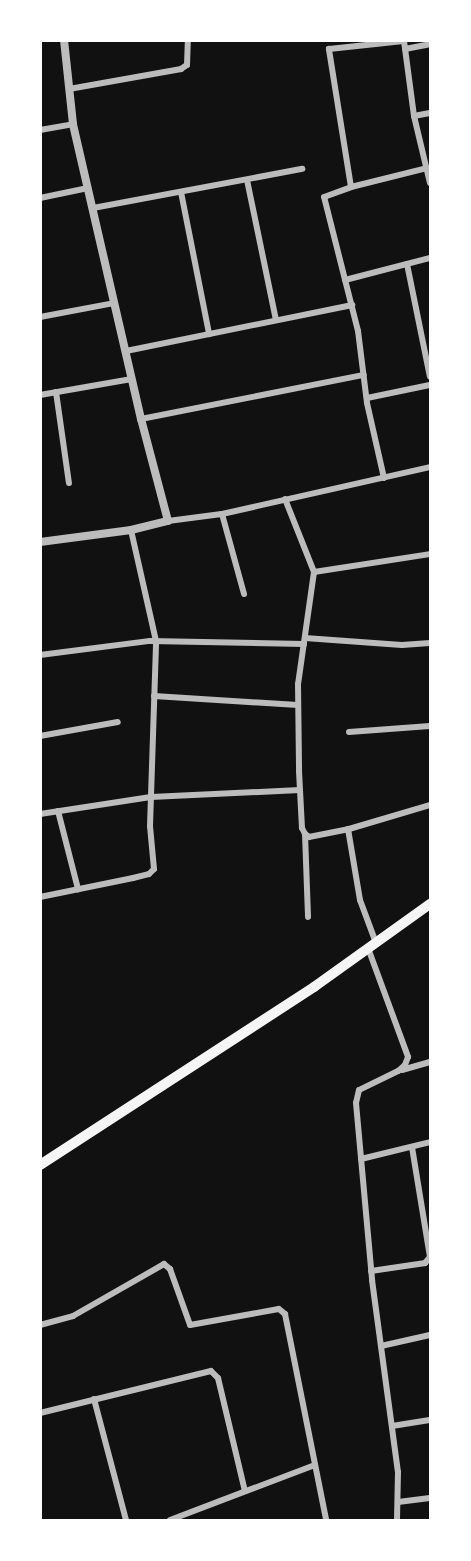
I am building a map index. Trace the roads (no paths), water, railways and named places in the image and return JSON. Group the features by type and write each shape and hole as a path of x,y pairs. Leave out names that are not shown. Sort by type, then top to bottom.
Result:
{"highway":[{"path":"40,1165 314,987 430,904"}],"street":[{"path":"64,40 73,124 126,351 129,379 141,419 164,522"},
{"path":"69,89 181,69 187,64 188,40"},
{"path":"327,40 351,187"},
{"path":"328,49 404,41 414,116 430,183"},
{"path":"405,50 430,44"},
{"path":"414,116 430,113"},
{"path":"40,130 73,124"},
{"path":"384,478 367,398 352,305 324,196 427,168"},
{"path":"93,208 302,170"},
{"path":"248,180 276,320"},
{"path":"40,198 88,188"},
{"path":"181,192 209,334"},
{"path":"345,280 430,258"},
{"path":"407,264 430,377"},
{"path":"40,317 114,303"},
{"path":"126,351 352,305"},
{"path":"141,419 364,375"},
{"path":"40,395 129,379"},
{"path":"367,398 430,385"},
{"path":"56,392 69,483"},
{"path":"40,542 131,531 164,522 222,514 430,467"},
{"path":"285,499 314,572 299,676 298,705 300,790 305,834 308,917"},
{"path":"222,514 244,594"},
{"path":"40,897 133,878 149,874 154,869 151,797 153,641 131,531"},
{"path":"314,572 430,554"},
{"path":"40,655 153,641 304,641 402,645 430,643"},
{"path":"154,696 298,705"},
{"path":"40,736 118,722"},
{"path":"349,732 430,726"},
{"path":"40,814 151,797 300,790"},
{"path":"305,834 309,837 348,829 430,805"},
{"path":"58,811 78,889"},
{"path":"348,829 360,900 372,945 406,1046 408,1057 405,1065 398,1071"},
{"path":"397,1521 398,1472 371,1271 356,1096 359,1090 398,1071 430,1062"},
{"path":"361,1159 430,1143"},
{"path":"371,1271 430,1261 412,1147"},
{"path":"40,1325 73,1316 164,1264 170,1269 190,1325 279,1309 285,1314 325,1518"},
{"path":"381,1346 430,1335"},
{"path":"40,1413 211,1371 218,1378 245,1491"},
{"path":"94,1399 126,1521"},
{"path":"392,1426 430,1420"},
{"path":"170,1521 315,1465"},
{"path":"398,1502 430,1498"}]}
